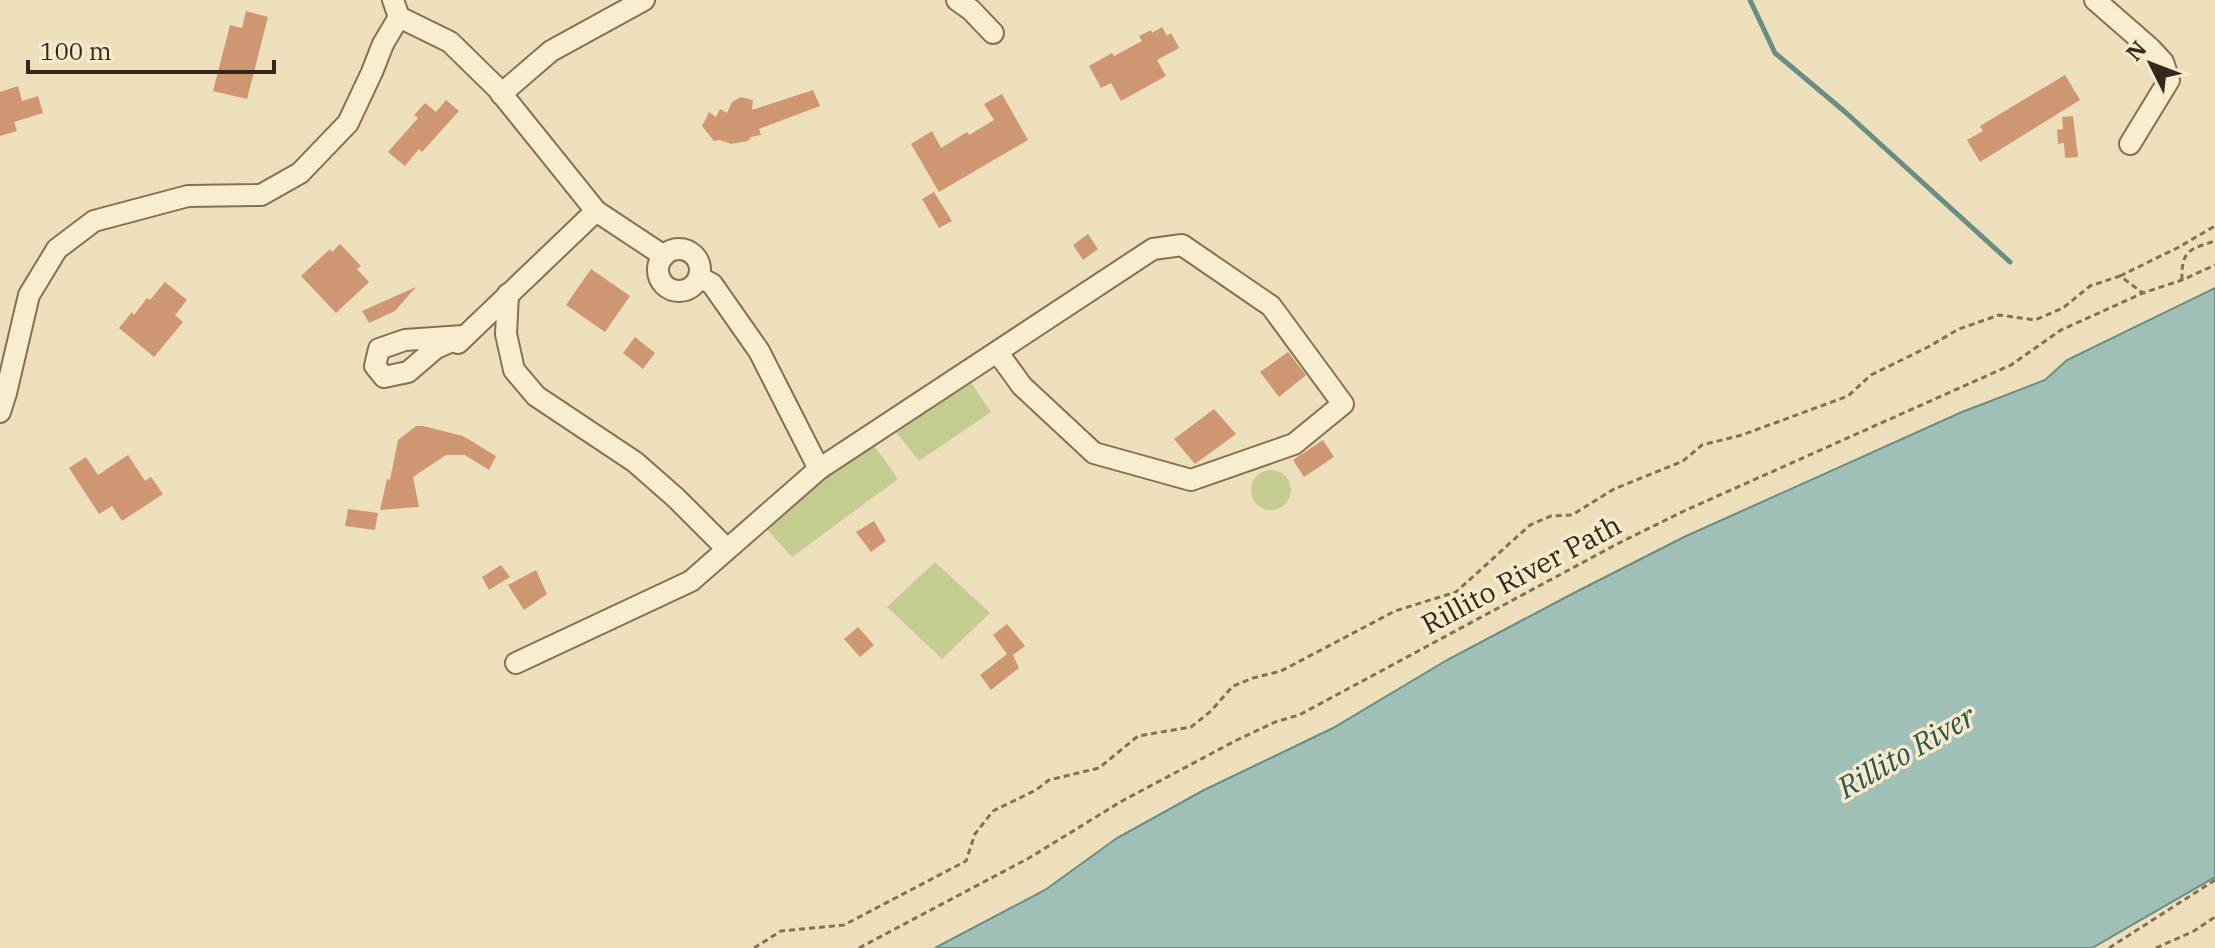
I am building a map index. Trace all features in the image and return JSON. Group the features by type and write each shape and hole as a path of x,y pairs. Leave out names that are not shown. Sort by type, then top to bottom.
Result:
{"street":[{"path":"501,94 551,51 644,0"},
{"path":"957,0 993,33"},
{"path":"2095,0 2163,62 2169,80 2130,144"},
{"path":"0,412 29,295 57,249 94,221 188,196 261,195 300,173 348,123 372,72 396,8 450,42 501,94 596,211 664,256"},
{"path":"446,354 596,211"},
{"path":"516,663 691,581 819,469 1153,249 1182,245 1271,306 1343,404 1294,444 1191,480 1094,453 1022,386 998,353"},
{"path":"676,249 690,252 699,263 699,277 696,283 678,291 661,281 658,268 664,256 676,249"},
{"path":"699,277 712,284 759,351 819,469"},
{"path":"508,294 506,334 514,370 536,396 635,462 727,549"}],"path":[{"path":"754,948 781,931 844,925 966,861 975,834 993,811 1036,790 1049,780 1099,768 1138,736 1191,727 1211,711 1233,686 1281,671 1395,611 1456,592 1530,525 1551,516 1572,515 1614,489 1683,461 1702,445 1742,435 1848,396 1871,375 1959,329 1999,315 2035,320 2063,308 2090,286 2120,276 2215,226"},
{"path":"2182,280 2181,261 2191,249 2215,241"},
{"name":"Rillito River Path","path":"859,948 1039,853 1136,794 1248,735 1316,706 1617,544 2011,365 2061,330 2215,265"},
{"path":"2120,276 2143,293"},
{"path":"2109,948 2215,880"},
{"path":"2156,948 2194,931 2215,917"}],"green space":[{"path":"969,380 991,412 919,461 892,427"},
{"path":"872,443 898,479 792,557 763,525"},
{"path":"1271,470 1285,476 1291,490 1285,504 1271,510 1257,504 1251,490 1257,476"},
{"path":"935,562 990,613 942,659 887,607"}],"water":[{"name":"Rillito River","path":"2215,288 2215,877 2092,948 935,948 1045,890 1117,838 1204,790 1333,728 1447,660 1570,595 1684,537 1962,412 2045,380 2067,360"}],"building":[{"path":"246,11 268,17 247,99 213,91 230,25 242,28"},
{"path":"1162,27 1167,36 1171,33 1179,48 1157,60 1166,76 1121,101 1111,83 1101,88 1089,66 1112,53 1114,56 1142,41 1139,36"},
{"path":"2065,75 2080,100 1980,162 1967,140 1983,131 1980,126"},
{"path":"18,86 22,101 38,96 43,113 14,122 17,131 0,136 0,92"},
{"path":"813,90 820,106 759,129 761,135 748,141 731,144 714,141 702,126 709,112 716,117 720,109 727,113 732,102 741,97 753,100 752,110"},
{"path":"1002,94 1028,140 939,192 911,144 932,131 941,148 967,132 969,135 994,120 984,104"},
{"path":"446,100 459,111 422,152 419,149 405,166 388,152 418,118 414,115 425,103 436,112"},
{"path":"2073,116 2078,157 2065,158 2064,143 2058,144 2057,130 2063,129 2062,117"},
{"path":"934,192 952,221 939,228 922,199"},
{"path":"1088,234 1098,249 1083,260 1073,245"},
{"path":"340,244 361,266 357,269 369,282 336,313 301,276 330,249 332,252"},
{"path":"591,269 630,296 605,332 566,305"},
{"path":"165,282 187,300 175,315 183,322 154,357 119,328"},
{"path":"416,287 395,311 369,323 362,311"},
{"path":"635,337 655,353 643,369 623,353"},
{"path":"1288,352 1306,375 1279,397 1260,372"},
{"path":"1214,409 1236,434 1195,464 1174,439"},
{"path":"416,426 463,436 496,456 489,470 465,455 446,455 413,477 419,507 380,510 398,440"},
{"path":"1323,440 1334,457 1304,477 1293,460"},
{"path":"128,455 145,481 151,477 163,494 122,521 112,506 99,514 69,468 86,457 98,475"},
{"path":"348,509 378,513 375,530 345,526"},
{"path":"874,521 886,541 871,552 856,532"},
{"path":"501,565 510,577 489,590 482,577"},
{"path":"536,570 547,594 524,610 508,585"},
{"path":"1007,624 1025,646 1013,655 1019,668 991,690 980,675 1007,654 993,635"},
{"path":"858,627 874,645 860,657 844,639"}],"waterway":[{"path":"1750,0 1775,53 1844,111 2010,262"}]}
